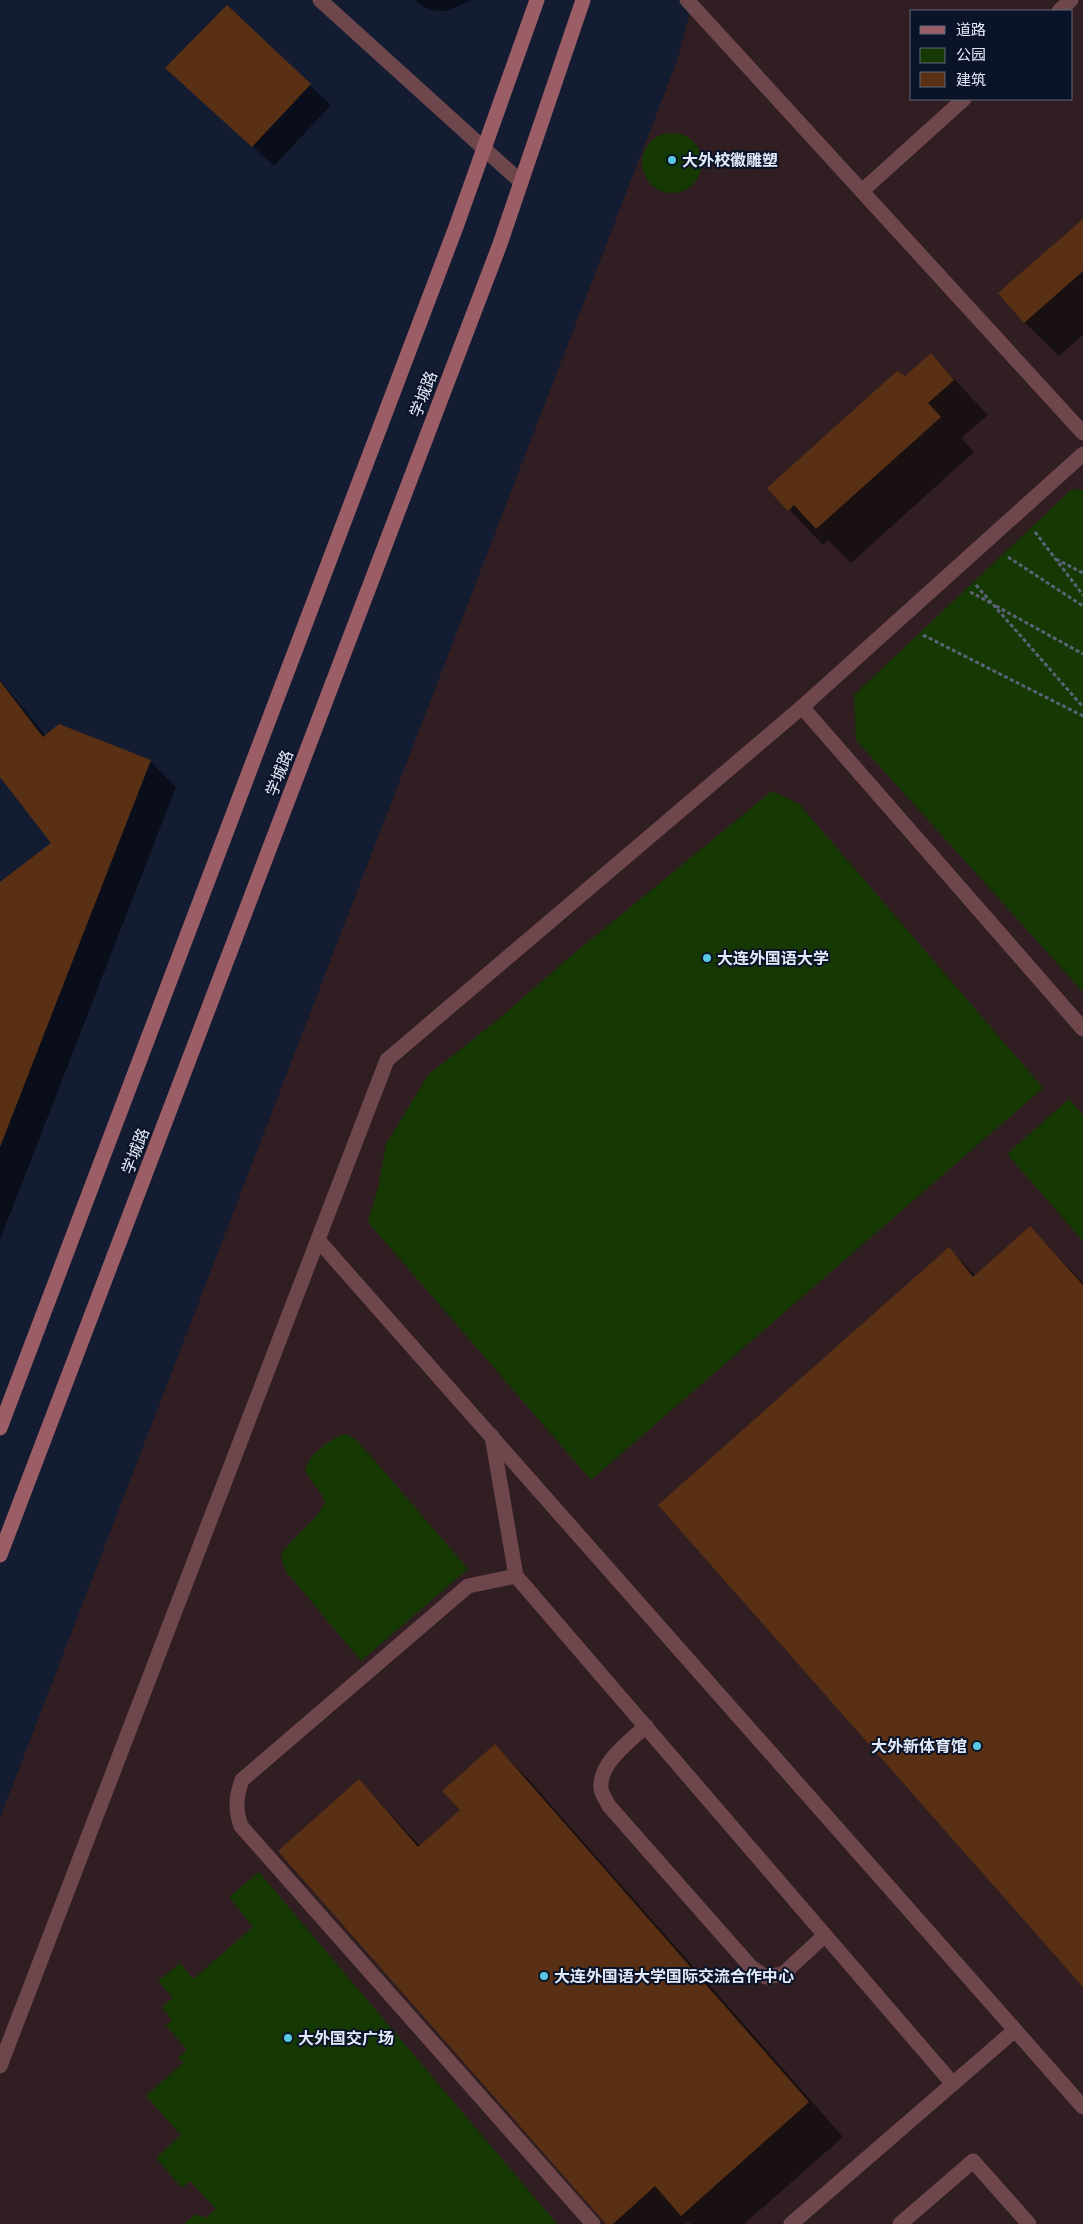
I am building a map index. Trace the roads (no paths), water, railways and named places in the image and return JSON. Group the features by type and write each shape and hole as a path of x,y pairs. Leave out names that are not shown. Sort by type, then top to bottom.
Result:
{"main road":[{"name":"学城路","path":"0,1428 456,227 537,0"},
{"name":"学城路","path":"0,1555 489,272 583,0"}],"street":[{"path":"320,0 521,182"},
{"path":"687,0 1083,433"},
{"path":"1060,10 1071,0"},
{"path":"862,191 963,100"},
{"path":"0,2066 387,1060 802,706 1083,454"},
{"path":"802,706 1083,1029"},
{"path":"318,1240 1083,2107"},
{"path":"492,1436 516,1576 953,2084"},
{"path":"516,1576 468,1586 242,1780 237,1794 236,1811 241,1826 593,2224"},
{"path":"646,1726 620,1751 602,1773 601,1790 610,1806 751,1966 766,1977 783,1974 825,1935"},
{"path":"791,2224 1015,2030"},
{"path":"900,2224 973,2160 1028,2224"}],"place":[{"name":"大外校徽雕塑","path":"672,160"},
{"name":"大连外国语大学","path":"707,958"},
{"name":"大外新体育馆","path":"977,1746"},
{"name":"大连外国语大学国际交流合作中心","path":"544,1976"},
{"name":"大外国交广场","path":"288,2038"}]}
